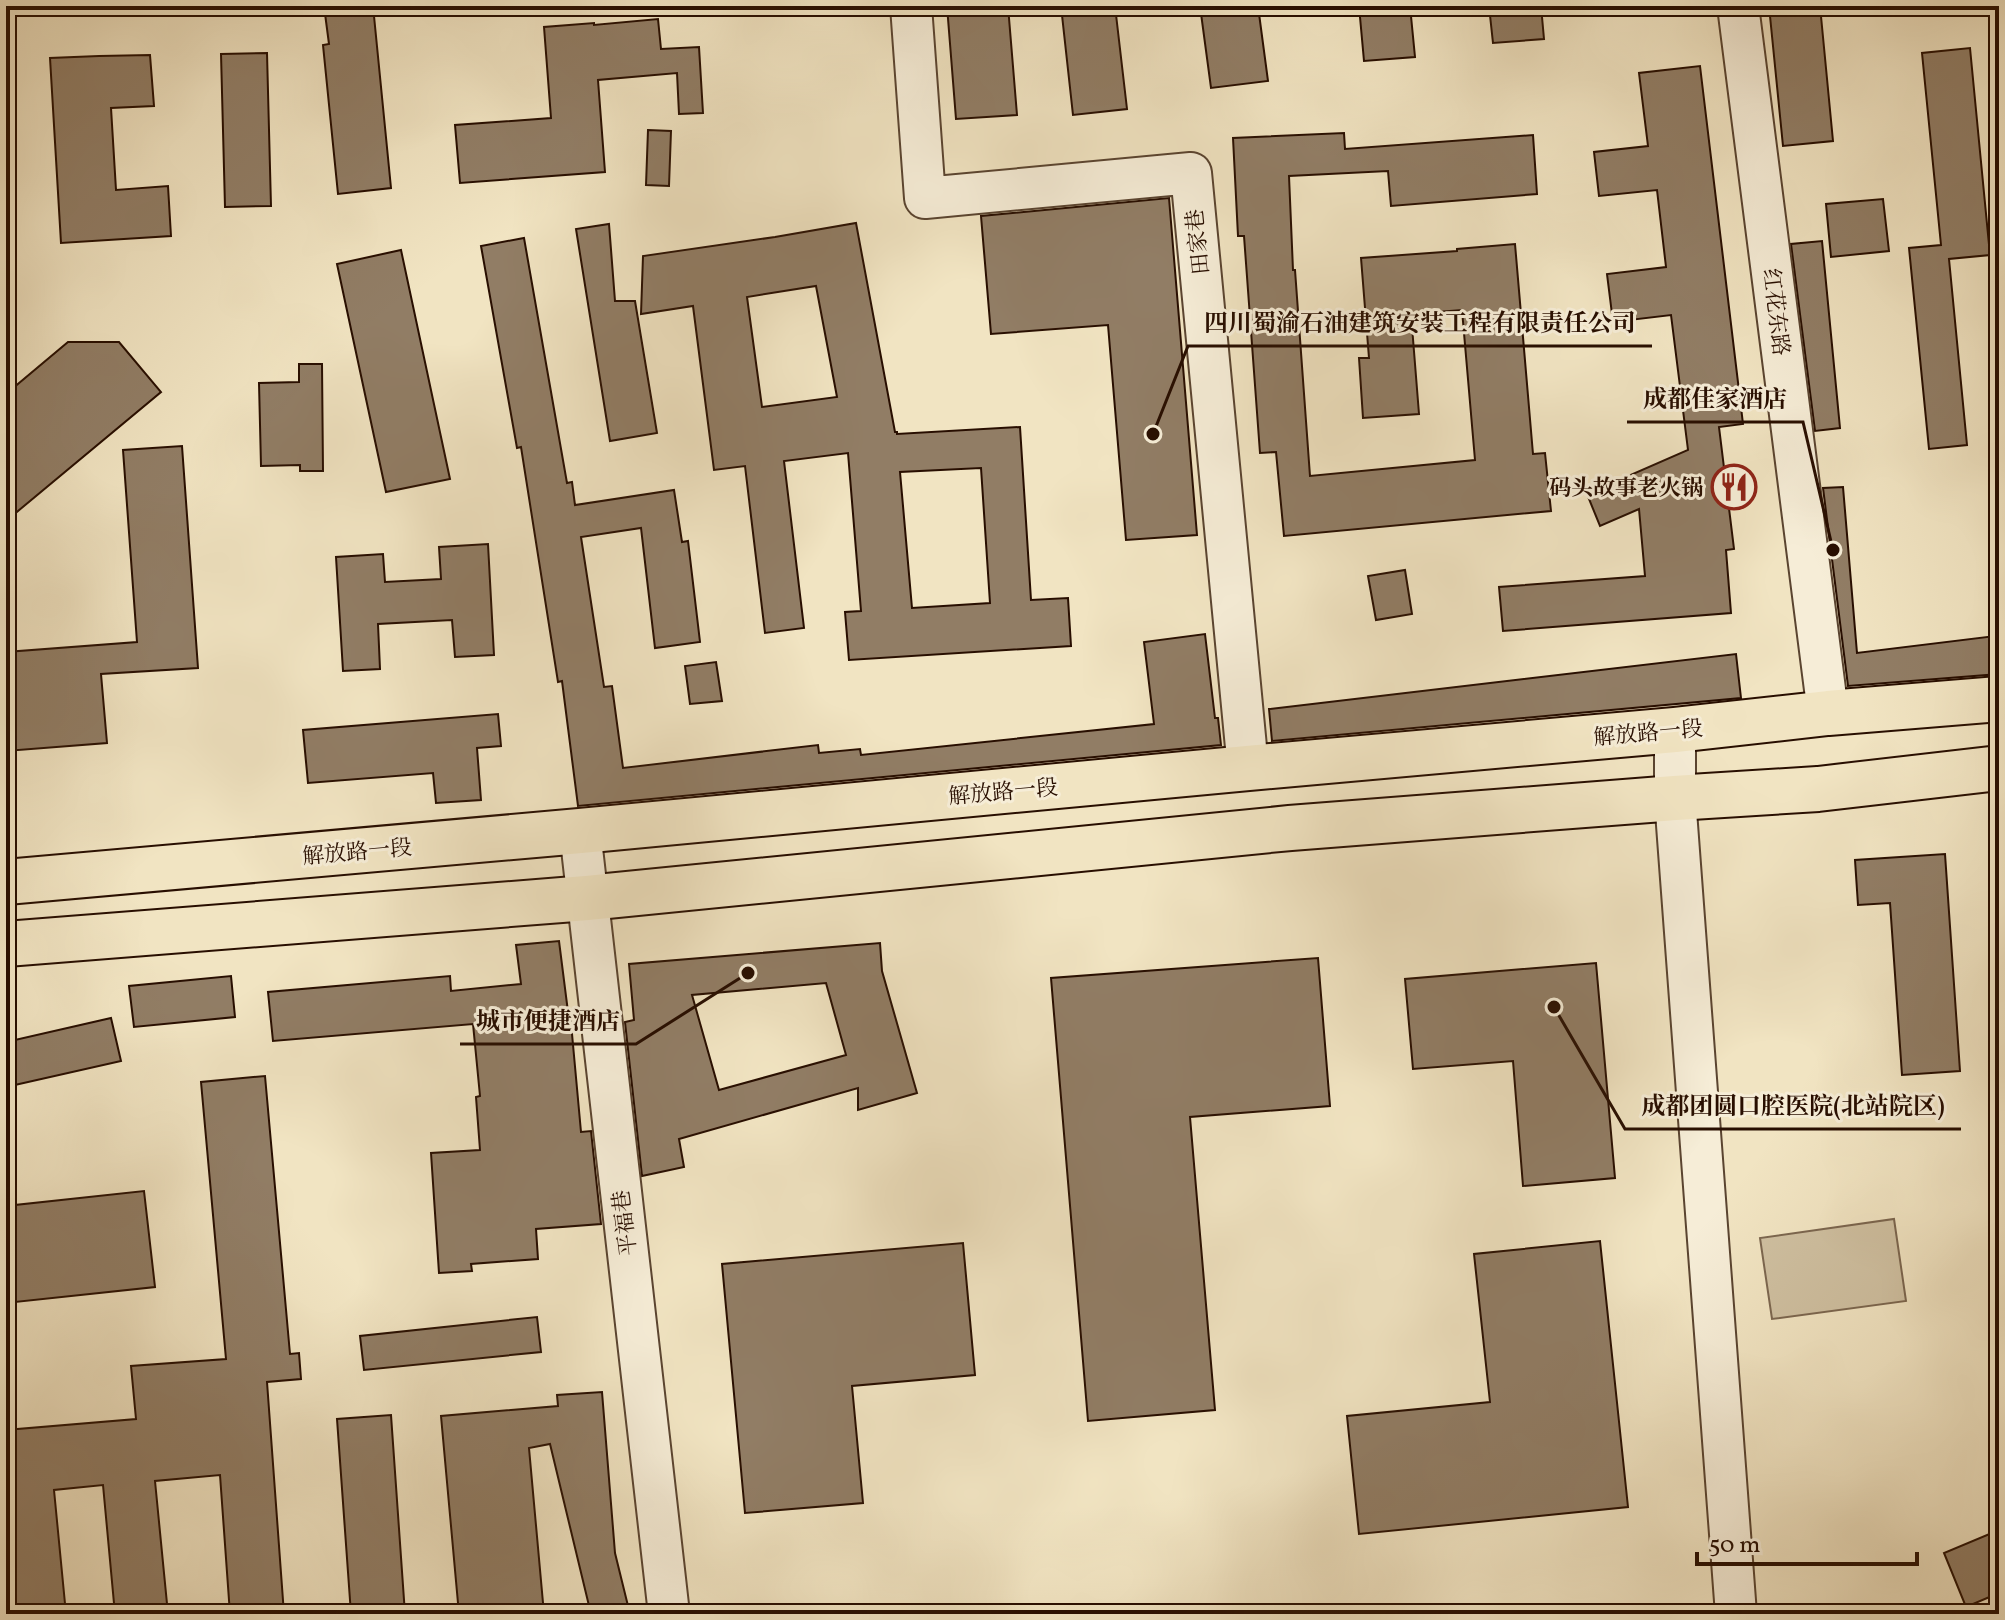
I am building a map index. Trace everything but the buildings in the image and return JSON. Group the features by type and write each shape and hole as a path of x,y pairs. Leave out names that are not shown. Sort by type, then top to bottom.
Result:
{"main road":[{"name":"解放路一段","path":"6,882 1999,699"},
{"path":"6,944 587,898 1290,828 1818,789 1999,768"}],"street":[{"name":"田家巷","path":"911,6 925,198 1191,173 1248,768"},
{"name":"红花东路","path":"1738,6 1828,713"},
{"path":"1675,730 1675,798 1736,1614"},
{"name":"平福巷","path":"580,831 669,1614"}],"shaded area":[{"path":"1894,1219 1906,1301 1772,1319 1760,1238"}],"place":[{"name":"四川蜀渝石油建筑安装工程有限责任公司","path":"1153,434"},
{"name":"码头故事老火锅","path":"1734,487"},
{"name":"成都佳家酒店","path":"1833,550"},
{"name":"城市便捷酒店","path":"748,973"},
{"name":"成都团圆口腔医院(北站院区)","path":"1554,1007"}]}
